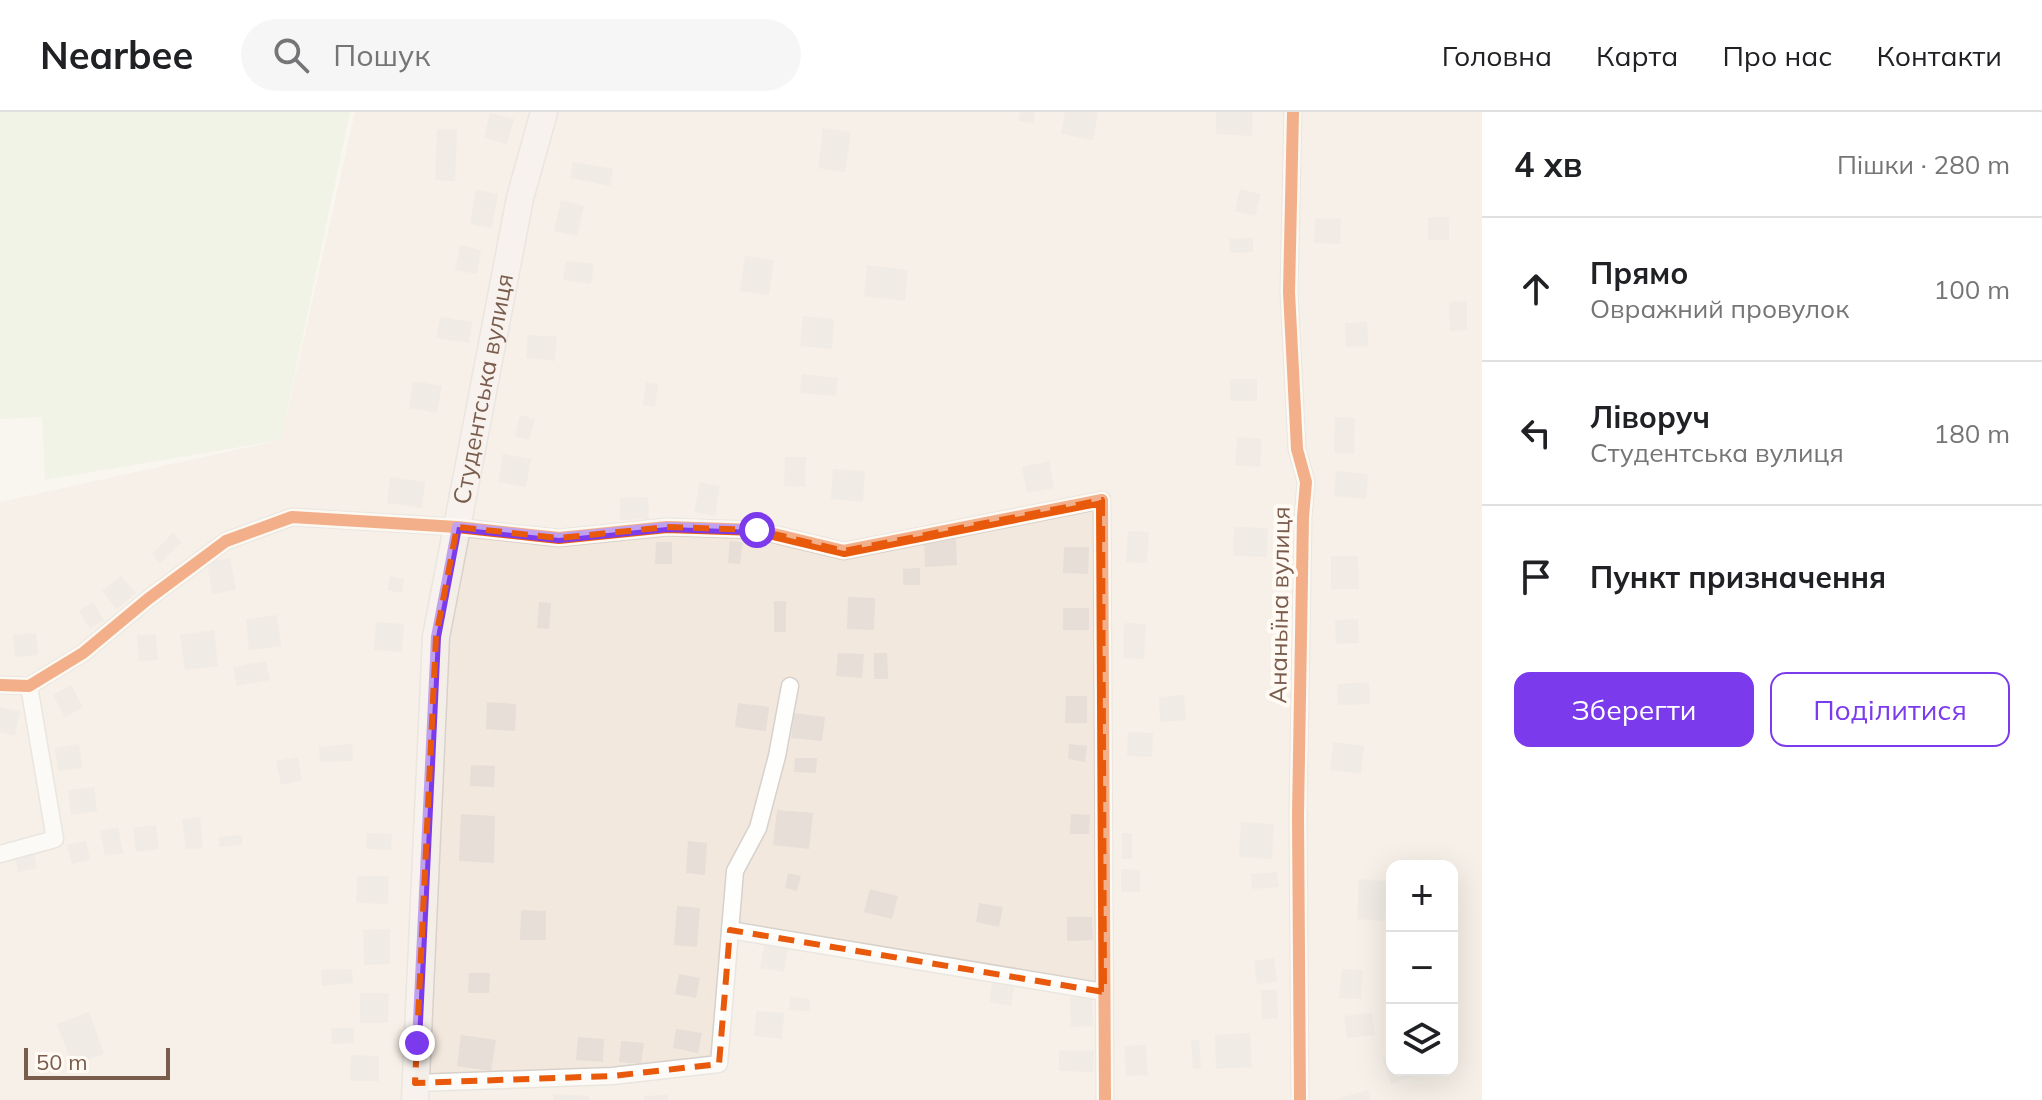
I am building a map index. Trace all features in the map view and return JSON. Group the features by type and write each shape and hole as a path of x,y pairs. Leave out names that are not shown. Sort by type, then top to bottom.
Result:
{"main road":[{"name":"Студентська вулиця","path":"415,1091 436,637 520,198 544,112"}],"street":[{"name":"Ананьїна вулиця","path":"1293,112 1289,292 1297,449 1306,482 1298,815 1300,1100"},
{"path":"0,685 29,686 83,653 148,599 226,541 292,517 457,527 559,538 667,527 757,530 844,551 1102,500 1105,1100"},
{"path":"0,854 55,839 29,686"},
{"path":"415,1091 612,1076 719,1064 735,871 758,828 777,756 790,686"},
{"path":"730,930 1104,992"}],"highlighted area":[{"path":"1102,500 1104,992 730,930 719,1064 612,1076 415,1083 436,637 457,527 559,538 667,527 757,530 844,551"}],"shaded area":[{"path":"355,112 1482,112 1482,1100 0,1100 0,502 281,440"}],"green space":[{"path":"0,112 350,112 281,440 45,480 42,417 0,419"}],"building":[{"path":"1020,112 1035,112 1034,123 1018,121"},
{"path":"1065,112 1098,112 1093,140 1061,134"},
{"path":"1216,112 1253,112 1252,136 1216,134"},
{"path":"490,113 514,119 507,144 484,138"},
{"path":"823,128 851,132 845,172 818,168"},
{"path":"437,129 457,130 455,181 435,180"},
{"path":"573,162 613,169 610,186 570,178"},
{"path":"1240,189 1261,194 1255,216 1235,211"},
{"path":"476,190 498,194 492,228 470,224"},
{"path":"561,200 584,206 577,236 554,231"},
{"path":"1428,217 1449,217 1449,240 1428,240"},
{"path":"1315,218 1341,219 1340,244 1314,243"},
{"path":"1253,238 1253,252 1230,253 1229,239"},
{"path":"460,245 481,250 477,274 455,270"},
{"path":"745,256 774,260 769,295 740,291"},
{"path":"566,261 594,264 591,284 563,280"},
{"path":"867,265 908,270 905,301 864,296"},
{"path":"1467,301 1467,330 1450,331 1449,302"},
{"path":"803,316 834,319 832,349 800,346"},
{"path":"440,317 472,322 469,343 436,338"},
{"path":"1367,322 1368,346 1346,347 1345,323"},
{"path":"528,335 557,337 555,361 526,358"},
{"path":"802,374 838,378 836,396 800,393"},
{"path":"1230,379 1257,379 1257,401 1230,401"},
{"path":"413,381 442,386 437,413 409,408"},
{"path":"646,382 658,384 655,407 643,405"},
{"path":"520,415 535,419 529,440 515,436"},
{"path":"1335,417 1355,418 1354,454 1334,453"},
{"path":"1237,437 1262,439 1260,467 1235,465"},
{"path":"503,454 531,459 526,487 498,482"},
{"path":"785,457 806,457 805,487 784,486"},
{"path":"1049,461 1054,488 1027,493 1022,467"},
{"path":"833,469 865,471 863,502 831,499"},
{"path":"1336,471 1368,474 1366,499 1334,496"},
{"path":"390,477 425,482 422,508 387,503"},
{"path":"700,482 720,486 715,516 694,512"},
{"path":"648,497 649,519 620,520 620,498"},
{"path":"1234,527 1268,528 1267,557 1233,556"},
{"path":"1128,531 1149,532 1147,563 1126,562"},
{"path":"173,533 182,542 160,563 152,554"},
{"path":"956,539 957,565 925,567 924,540"},
{"path":"730,541 743,542 740,564 728,563"},
{"path":"656,542 672,542 672,564 655,564"},
{"path":"1064,547 1089,547 1088,574 1063,573"},
{"path":"1331,556 1358,556 1359,589 1331,589"},
{"path":"230,558 236,590 212,594 207,562"},
{"path":"920,568 920,585 903,585 903,569"},
{"path":"121,576 136,593 117,609 102,591"},
{"path":"390,576 404,579 402,593 387,590"},
{"path":"848,597 875,598 874,630 847,629"},
{"path":"774,601 786,601 786,632 774,632"},
{"path":"93,602 104,620 90,629 79,611"},
{"path":"539,602 551,603 549,629 537,628"},
{"path":"1063,608 1089,608 1089,630 1063,630"},
{"path":"277,615 281,646 249,650 246,619"},
{"path":"1358,619 1359,643 1336,644 1335,620"},
{"path":"376,622 404,624 402,652 374,650"},
{"path":"1124,623 1146,624 1144,659 1123,658"},
{"path":"214,630 218,666 185,670 180,635"},
{"path":"36,633 38,655 15,657 13,635"},
{"path":"156,634 158,660 139,661 137,635"},
{"path":"838,653 864,654 862,678 836,676"},
{"path":"874,653 887,653 888,679 874,679"},
{"path":"266,661 270,680 237,686 233,667"},
{"path":"1369,682 1370,704 1338,705 1337,684"},
{"path":"71,685 83,707 65,717 53,695"},
{"path":"1184,695 1186,720 1160,722 1159,697"},
{"path":"1066,696 1087,696 1087,723 1065,723"},
{"path":"487,702 516,704 515,731 486,729"},
{"path":"738,703 769,707 766,731 735,727"},
{"path":"0,707 20,711 15,736 0,732"},
{"path":"794,713 825,717 822,741 791,738"},
{"path":"1128,732 1153,733 1152,757 1127,756"},
{"path":"1333,742 1364,746 1361,774 1330,770"},
{"path":"79,744 82,768 58,771 55,748"},
{"path":"352,744 353,761 320,762 319,747"},
{"path":"1069,744 1087,746 1085,762 1068,759"},
{"path":"298,757 302,780 281,785 276,761"},
{"path":"795,758 817,758 816,773 794,772"},
{"path":"471,765 495,766 494,787 470,786"},
{"path":"94,787 97,811 71,815 68,790"},
{"path":"777,810 813,813 809,849 773,845"},
{"path":"461,814 495,816 494,863 459,861"},
{"path":"1071,814 1090,815 1089,834 1070,834"},
{"path":"200,817 203,848 186,849 182,819"},
{"path":"1241,822 1274,824 1272,859 1239,857"},
{"path":"156,825 159,849 136,852 133,828"},
{"path":"118,827 123,853 105,856 100,831"},
{"path":"367,833 392,834 391,850 366,849"},
{"path":"1122,833 1132,833 1132,859 1122,859"},
{"path":"242,835 242,845 219,847 219,837"},
{"path":"86,841 90,860 72,864 67,845"},
{"path":"688,841 707,843 705,875 686,873"},
{"path":"34,854 37,868 18,872 15,858"},
{"path":"1121,869 1140,870 1140,892 1121,892"},
{"path":"1277,872 1279,887 1252,889 1251,874"},
{"path":"788,873 801,876 797,891 785,888"},
{"path":"357,876 389,876 388,904 356,903"},
{"path":"1359,879 1386,881 1385,921 1357,919"},
{"path":"870,889 898,896 892,919 864,912"},
{"path":"979,903 1003,907 999,927 976,922"},
{"path":"677,906 700,908 697,947 674,945"},
{"path":"521,910 546,911 546,940 520,940"},
{"path":"1067,917 1092,917 1093,940 1067,941"},
{"path":"390,929 390,964 364,965 363,930"},
{"path":"764,945 788,949 784,972 760,968"},
{"path":"1274,958 1277,981 1257,984 1254,961"},
{"path":"352,969 353,983 322,986 321,970"},
{"path":"1342,969 1363,970 1361,999 1339,998"},
{"path":"469,973 490,973 489,993 468,993"},
{"path":"679,974 700,978 696,998 675,994"},
{"path":"993,979 1015,983 1011,1006 989,1002"},
{"path":"1261,990 1277,990 1278,1018 1262,1019"},
{"path":"360,993 389,993 388,1023 360,1023"},
{"path":"1092,996 1093,1026 1071,1027 1070,997"},
{"path":"790,997 810,999 809,1011 789,1010"},
{"path":"756,1011 784,1013 782,1039 754,1036"},
{"path":"89,1012 104,1054 72,1065 57,1024"},
{"path":"1372,1013 1375,1035 1347,1038 1344,1016"},
{"path":"331,1028 354,1028 354,1043 332,1044"},
{"path":"676,1029 702,1033 698,1053 673,1048"},
{"path":"1250,1033 1252,1067 1216,1069 1215,1035"},
{"path":"461,1035 496,1040 491,1071 457,1066"},
{"path":"578,1037 604,1039 603,1062 576,1060"},
{"path":"1191,1040 1199,1040 1201,1068 1193,1069"},
{"path":"621,1041 644,1043 641,1064 619,1062"},
{"path":"1146,1045 1148,1075 1126,1076 1124,1046"},
{"path":"1059,1050 1094,1051 1093,1072 1059,1071"},
{"path":"351,1055 379,1056 379,1081 350,1081"},
{"path":"1388,1076 1414,1076 1391,1084"},
{"path":"1368,1090 1371,1100 1337,1100 1337,1099"},
{"path":"553,1094 589,1096 589,1100 553,1100"},
{"path":"668,1095 668,1100 644,1100 644,1096"}],"cycle path":[{"path":"1293,112 1289,292 1297,449 1306,482 1298,815 1300,1100"},
{"path":"0,685 29,686 83,653 148,599 226,541 292,517 457,527 559,538 667,527 757,530 844,551 1102,500 1105,1100"}],"route":[{"path":"417,1043 436,637 457,527 559,538 667,527 757,530"}]}
